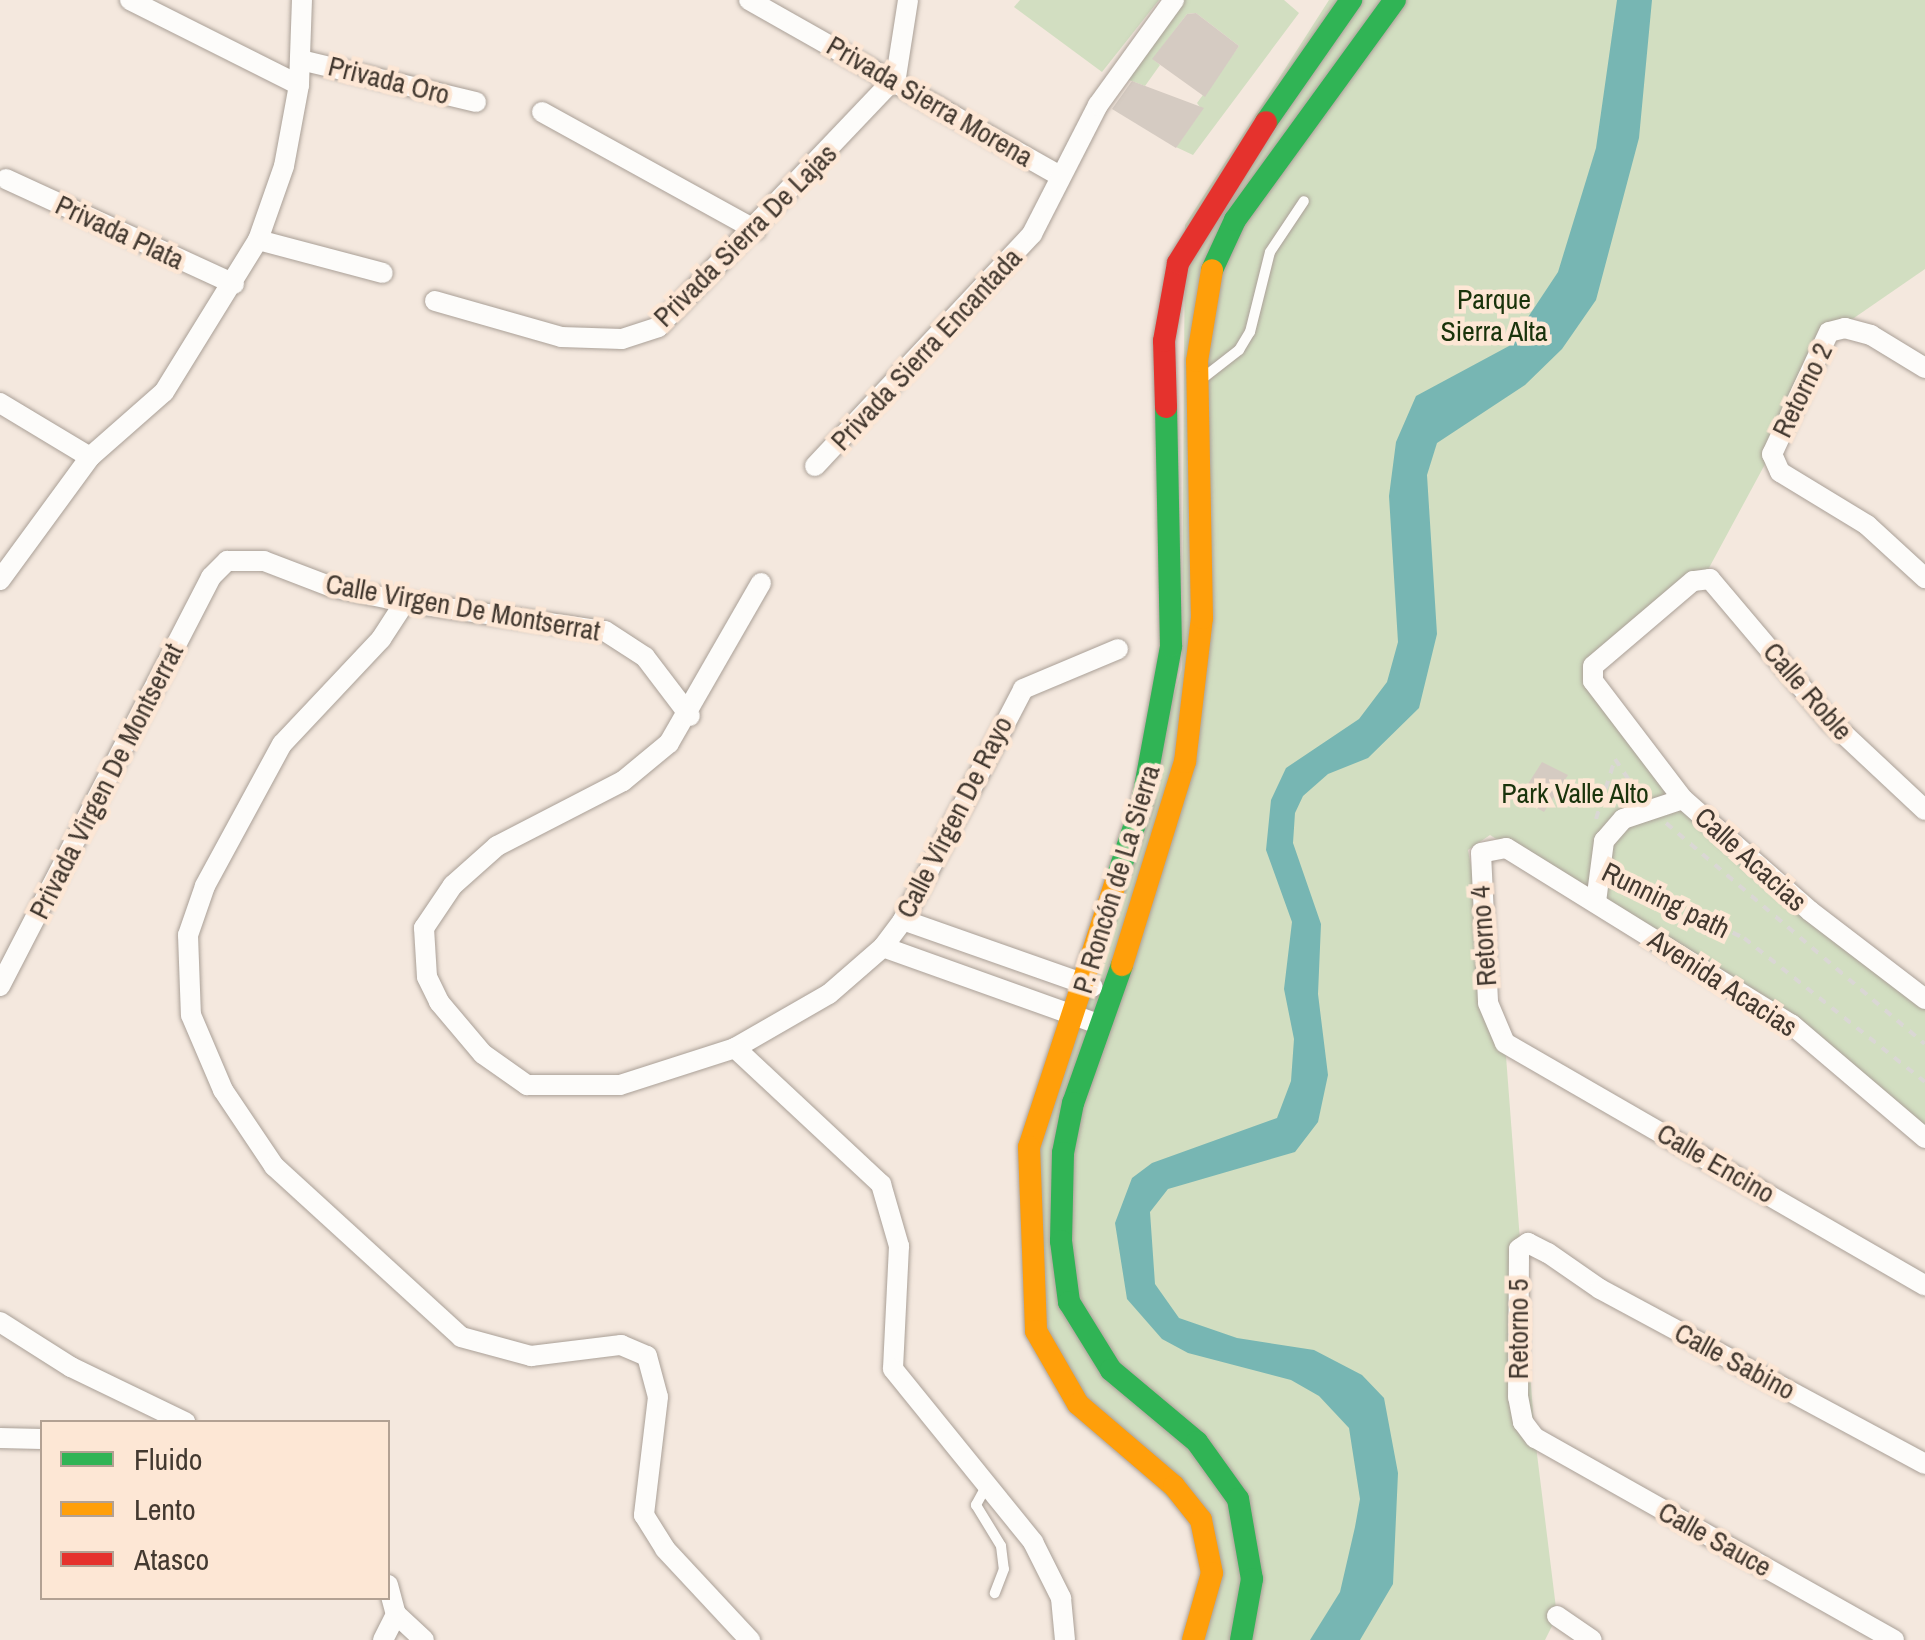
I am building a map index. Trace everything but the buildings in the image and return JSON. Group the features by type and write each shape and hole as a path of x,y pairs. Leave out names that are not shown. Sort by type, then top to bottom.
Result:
{"street":[{"path":"130,0 299,85"},
{"path":"0,580 90,457 164,392 258,240 284,166 299,85 302,0"},
{"name":"Privada Sierra Morena","path":"749,0 896,77 1058,174"},
{"path":"896,77 908,0"},
{"name":"Privada Sierra Encantada","path":"815,466 1009,264 1032,234 1058,174 1174,0"},
{"name":"P. Roncón de La Sierra","path":"1192,1640 1212,1573 1201,1520 1174,1486 1078,1404 1036,1331 1030,1146 1142,803 1166,700 1171,646 1166,312 1183,248 1351,0"},
{"name":"P. Roncón de La Sierra","path":"1241,1640 1252,1579 1238,1500 1196,1442 1111,1370 1068,1302 1061,1241 1063,1154 1101,1025 1164,846 1187,745 1202,618 1198,382 1202,300 1216,255 1258,188 1395,0"},
{"name":"Privada Oro","path":"301,60 476,102"},
{"name":"Privada Sierra De Lajas","path":"435,301 534,332 604,340 642,336 677,311 896,77"},
{"path":"542,112 756,230"},
{"name":"Privada Plata","path":"6,180 234,284"},
{"path":"258,240 383,272"},
{"name":"Retorno 2","path":"1925,368 1872,336 1845,328 1822,340 1773,449 1776,468 1867,525 1925,578"},
{"path":"0,403 90,457"},
{"path":"1166,436 1200,435"},
{"name":"Calle Virgen De Montserrat","path":"211,576 227,561 253,558 332,587 405,602 605,631 645,657 690,716"},
{"name":"Privada Virgen De Montserrat","path":"0,986 211,576"},
{"name":"Calle Acacias","path":"1693,581 1597,658 1591,674 1683,798 1810,911 1925,1000"},
{"name":"Calle Roble","path":"1693,581 1720,583 1830,721 1925,810"},
{"name":"Calle Virgen De Rayo","path":"761,583 690,716 623,781 496,846 434,906 423,947 439,1002 483,1054 526,1085 620,1086 735,1048 829,994 883,947 903,920 1023,689 1118,648"},
{"path":"405,602 381,639 282,744 205,886 188,935 191,1015 223,1090 274,1166 461,1337 530,1356 621,1345 647,1356 658,1397 644,1515 665,1549 750,1640"},
{"path":"1596,902 1597,868 1604,841 1623,818 1683,798"},
{"name":"Retorno 4","path":"1506,848 1493,846 1478,859 1488,1003 1506,1043"},
{"name":"Avenida Acacias","path":"1506,848 1792,1024 1925,1138"},
{"path":"903,920 1113,995"},
{"path":"883,947 1101,1025"},
{"name":"Calle Encino","path":"1506,1043 1925,1286"},
{"path":"735,1048 881,1184 899,1246 893,1368 1051,1571 1065,1640"},
{"name":"Retorno 5","path":"1535,1438 1523,1422 1518,1397 1519,1249 1528,1243 1548,1253"},
{"name":"Calle Sabino","path":"1548,1253 1600,1289 1925,1464"},
{"path":"0,1322 71,1367 181,1420"},
{"path":"0,1438 40,1438"},
{"name":"Calle Sauce","path":"1535,1438 1894,1640"},
{"path":"390,1592 396,1614 424,1640"},
{"path":"383,1640 396,1614"},
{"path":"1557,1616 1592,1640"}],"lane":[{"path":"1198,382 1239,350 1250,332 1270,252 1304,201"},
{"path":"986,1485 976,1505 1001,1546 1004,1568 996,1593"}],"path":[{"name":"Running path","path":"1594,824 1615,759 1647,807 1925,1044"},
{"name":"Running path","path":"1597,868 1744,938 1925,1082"}],"green space":[{"path":"1020,0 1159,0 1102,72 1014,7"},
{"path":"1178,0 1284,0 1299,13 1193,155 1176,147 1202,110 1197,103 1239,46 1196,13 1187,14 1153,59 1160,65 1145,86 1121,77"},
{"name":"Parque Sierra Alta","path":"1329,0 1925,0 1925,269 1838,329 1703,579 1597,658 1602,693 1683,799 1925,999 1925,1134 1792,1025 1490,835 1468,850 1505,1043 1535,1438 1557,1616 1545,1640 1190,1640 1208,1539 1078,1404 1036,1331 1029,1147 1182,669 1185,225"}],"water":[{"path":"1617,0 1652,0 1639,138 1596,300 1562,349 1525,385 1437,443 1427,475 1437,634 1419,708 1368,758 1328,774 1303,796 1295,813 1293,843 1321,924 1318,994 1328,1075 1318,1122 1295,1152 1168,1189 1150,1212 1155,1284 1179,1318 1237,1338 1314,1350 1362,1375 1384,1398 1398,1473 1393,1584 1360,1640 1310,1640 1340,1592 1355,1527 1360,1499 1349,1428 1319,1396 1291,1380 1188,1353 1162,1339 1127,1299 1115,1223 1132,1178 1152,1163 1277,1118 1291,1081 1294,1039 1284,989 1292,922 1266,850 1271,800 1286,768 1359,719 1387,682 1398,642 1389,496 1396,442 1416,396 1509,346 1558,272 1596,148"}],"traffic: fast":[{"path":"1266,122 1351,0"},
{"path":"1212,270 1235,220 1395,0"},
{"path":"1117,878 1142,803 1171,646 1166,407"},
{"path":"1122,965 1073,1103 1063,1153 1061,1241 1069,1302 1111,1370 1197,1442 1238,1499 1252,1579 1241,1640"}],"traffic: slow":[{"path":"1122,965 1185,762 1202,618 1197,361 1212,270"},
{"path":"1117,878 1029,1147 1036,1331 1078,1404 1174,1486 1201,1520 1212,1573 1193,1640"}],"traffic: jam":[{"path":"1166,407 1164,341 1178,263 1266,122"}],"park label":[{"name":"Park Valle Alto","path":"1575,793"}]}
